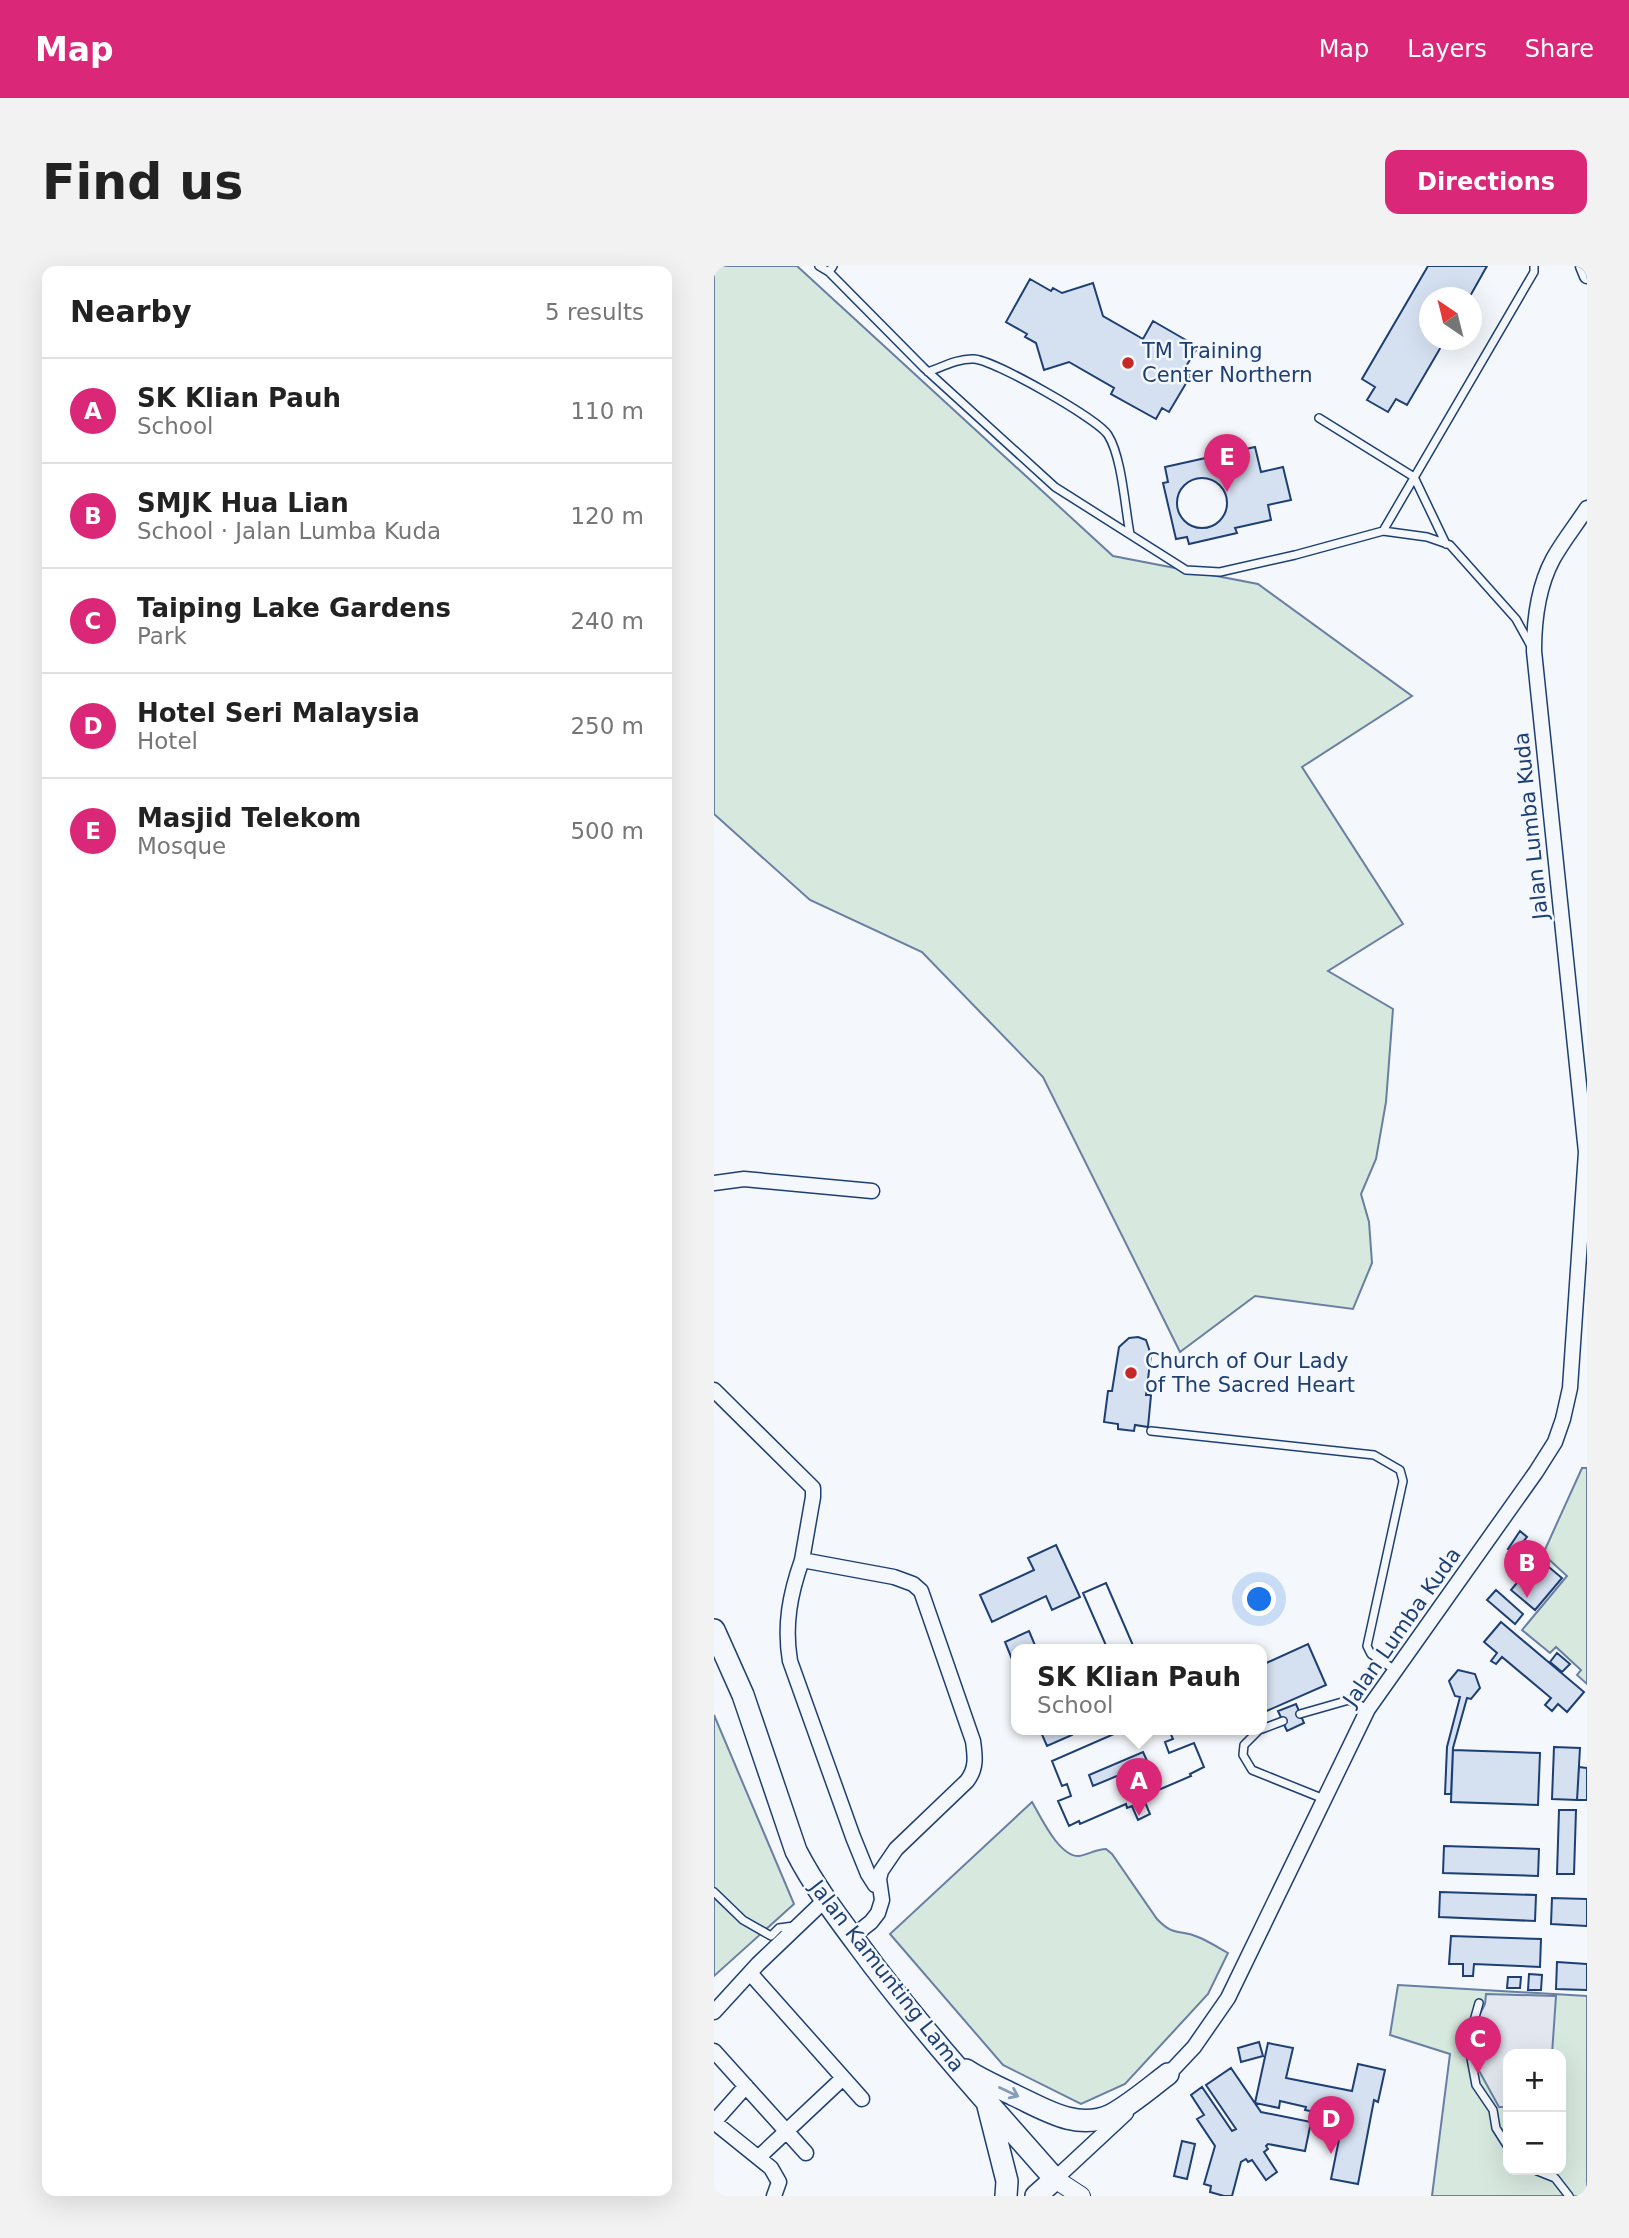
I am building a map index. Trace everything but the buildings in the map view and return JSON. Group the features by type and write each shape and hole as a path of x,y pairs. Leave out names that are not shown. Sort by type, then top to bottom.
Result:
{"main road":[{"name":"Jalan Kamunting Lama","path":"714,1630 743,1695 796,1851 825,1900 921,2027 1055,2179"},
{"path":"950,2059 980,2079 1040,2108 1073,2120 1092,2120 1111,2114 1168,2074"},
{"path":"988,2104 1007,2181 1006,2196"},
{"path":"1036,2196 1055,2179"}],"street":[{"path":"1583,266 1587,276"},
{"name":"Jalan Lumba Kuda","path":"1055,2179 1194,2047 1228,1998 1368,1709 1536,1472 1555,1442 1563,1419 1570,1388 1587,1152 1534,651 1540,594 1552,561 1587,508"},
{"path":"714,1183 744,1179 872,1191"},
{"path":"714,1390 813,1488 802,1560 787,1617 790,1661 853,1837 868,1874 875,1885 879,1886"},
{"path":"802,1560 894,1577 913,1584 921,1591 973,1741 974,1772 896,1849 881,1871 879,1886 882,1900 878,1913 852,1937"},
{"path":"714,2012 825,1900"},
{"path":"750,1973 862,2099"},
{"path":"714,2051 807,2153"},
{"path":"759,2157 843,2078"},
{"path":"746,2086 714,2122 771,2168 779,2182 774,2196"},
{"path":"1055,2179 1081,2196"}],"lane":[{"path":"819,266 831,269 928,372 1055,487 1186,570 1220,572 1382,531 1427,537 1450,545 1482,579 1516,619 1534,651"},
{"path":"1382,531 1534,272 1534,266"},
{"path":"928,372 951,363 975,359 996,365 1092,420 1107,433 1115,451 1130,534"},
{"path":"1319,418 1415,477 1446,544"},
{"path":"1151,1431 1374,1455 1400,1470 1404,1481 1367,1646 1371,1654 1395,1670"},
{"path":"1300,1714 1349,1700 1368,1709"},
{"path":"1267,1727 1283,1721"},
{"path":"1255,1735 1244,1745 1243,1755 1252,1770 1324,1799"},
{"path":"714,1892 743,1920 771,1936 779,1928 798,1925"},
{"path":"1479,2003 1468,2042 1476,2085 1493,2110 1496,2128 1503,2139"},
{"path":"1548,2175 1555,2178 1569,2196"}],"shaded area":[{"path":"714,266 797,266 1113,556 1258,584 1412,696 1302,767 1403,924 1328,971 1393,1009 1386,1102 1376,1159 1361,1194 1369,1222 1372,1263 1353,1309 1255,1296 1180,1352 1043,1077 922,952 810,900 714,814"},
{"path":"1582,1468 1587,1468 1587,1684 1577,1675 1581,1670 1556,1647 1550,1653 1522,1630 1567,1576 1543,1554"},
{"path":"714,1715 794,1904 714,1976"},
{"path":"1032,1802 1051,1835 1064,1850 1079,1856 1106,1849 1163,1925 1202,1939 1228,1953 1208,1994 1125,2084 1081,2104 1003,2065 890,1934"},
{"path":"1398,1985 1587,1996 1587,2196 1432,2196 1450,2054 1390,2035"},
{"path":"1486,1994 1556,1996 1552,2049 1503,2049 1503,2107 1499,2107 1477,2067 1473,2040 1477,2020 1485,2004"}],"place":[{"name":"TM Training Center Northern","path":"1128,363"},
{"name":"Masjid Telekom","path":"1227,492"},
{"name":"Church of Our Lady of The Sacred Heart","path":"1131,1373"},
{"name":"SMJK Hua Lian","path":"1527,1598"},
{"name":"SK Klian Pauh","path":"1139,1816"},
{"name":"Taiping Lake Gardens","path":"1478,2074"},
{"name":"Hotel Seri Malaysia","path":"1331,2154"}]}
